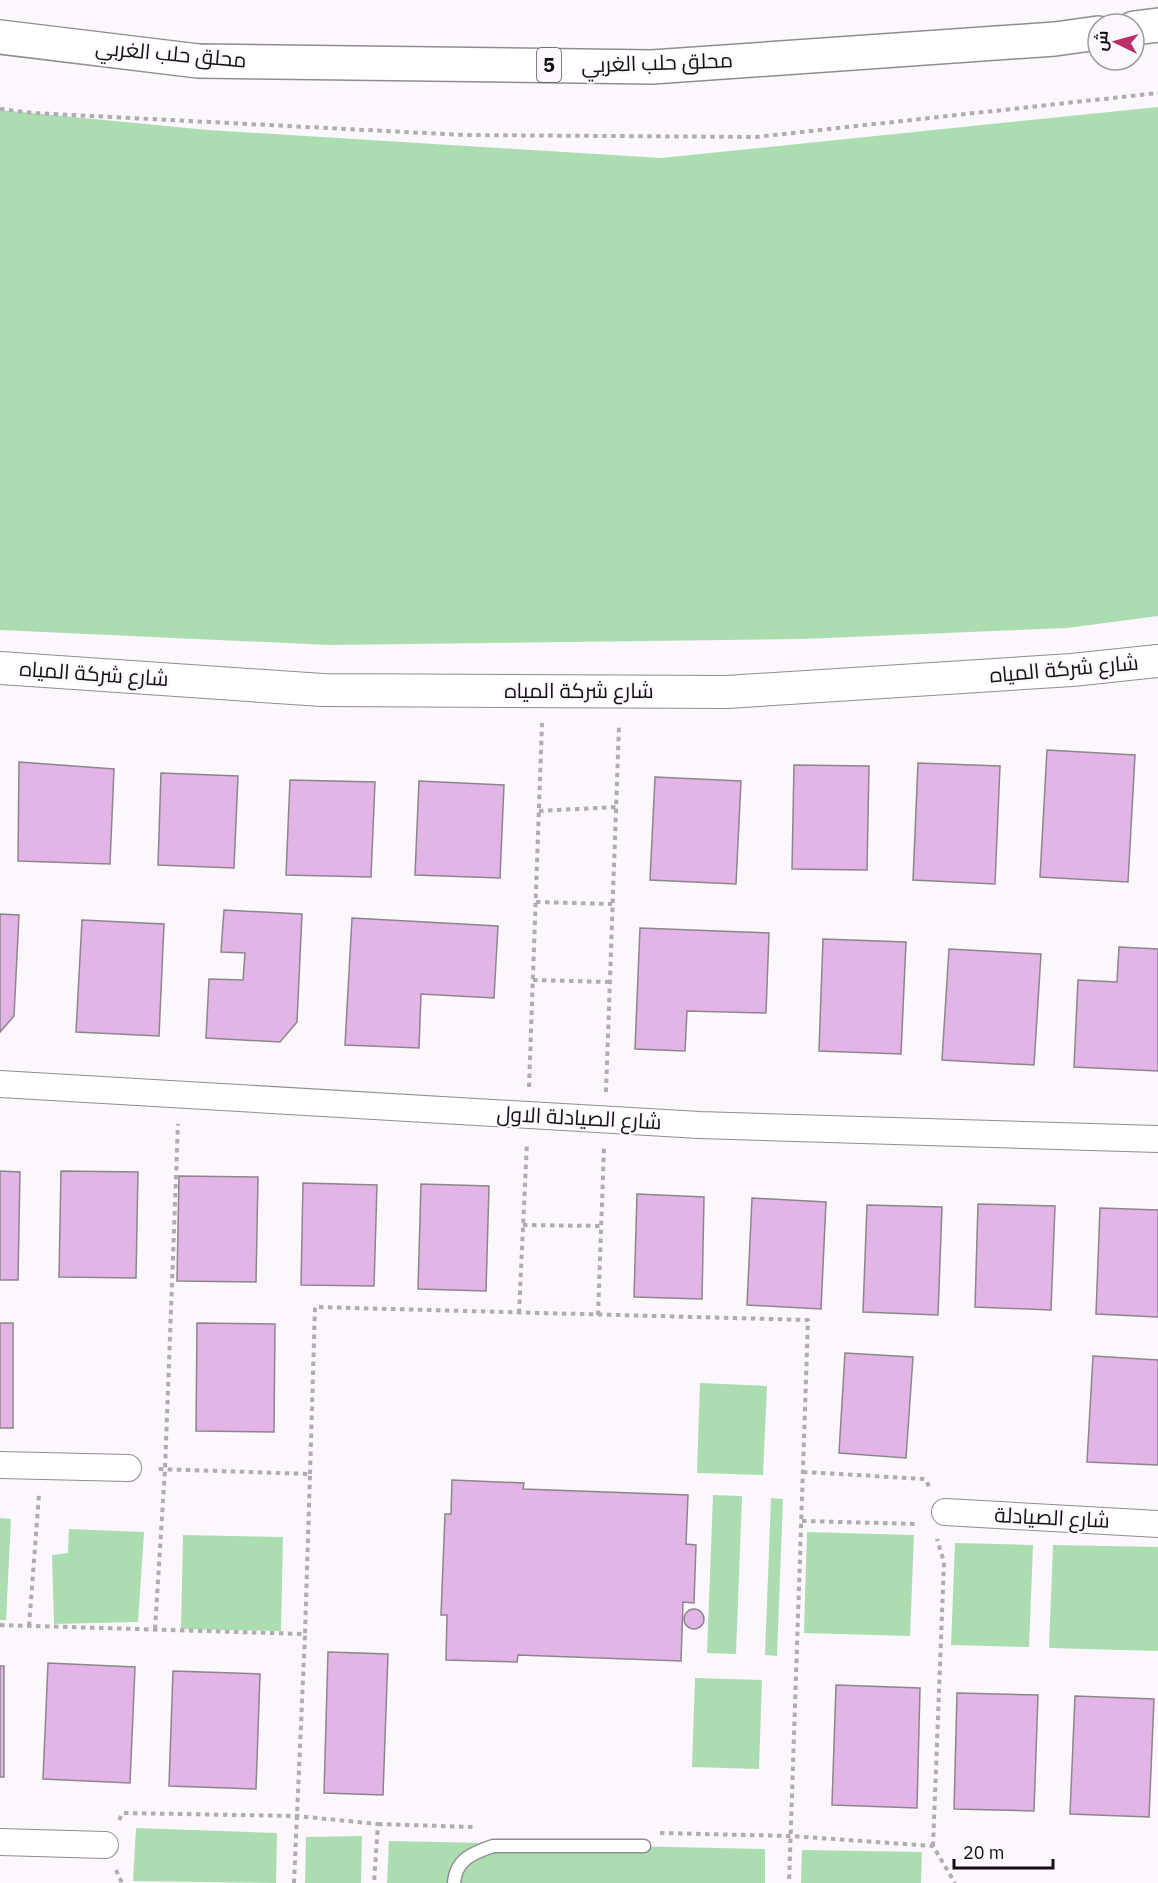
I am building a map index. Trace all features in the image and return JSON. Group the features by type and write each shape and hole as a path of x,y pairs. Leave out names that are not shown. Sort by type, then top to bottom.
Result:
{"highway":[{"name":"محلق حلب الغربي","path":"0,37 198,61 652,67 1055,39 1086,35"}],"street":[{"name":"شارع شركة المياه","path":"0,668 322,690 727,692 1060,670 1158,661"},
{"name":"شارع الصيادلة الاول","path":"0,1084 699,1125 1158,1139"},
{"path":"0,1465 128,1468"},
{"name":"شارع الصيادلة","path":"939,1518 1158,1524"},
{"path":"0,1842 105,1845"}],"lane":[{"path":"454,1883 455,1870 471,1854 493,1846 644,1846"}],"path":[{"path":"0,109 57,114 464,135 756,137 1158,93"},
{"path":"519,1312 529,1115 543,691"},
{"path":"598,1315 620,692"},
{"path":"539,811 616,807"},
{"path":"536,902 612,904"},
{"path":"533,980 610,982"},
{"path":"155,1629 165,1469 179,1095"},
{"path":"524,1225 602,1226"},
{"path":"294,1883 305,1634 315,1307 808,1320 789,1883"},
{"path":"29,1626 41,1466"},
{"path":"128,1468 310,1474"},
{"path":"803,1472 925,1479 939,1518 944,1562 933,1846 956,1883"},
{"path":"802,1521 939,1518"},
{"path":"0,1625 305,1634"},
{"path":"105,1845 123,1813 297,1816 378,1824 375,1883"},
{"path":"791,1836 933,1846"}],"green space":[{"path":"1158,107 1158,616 1067,628 802,639 329,645 0,630 0,110 208,130 661,158"},
{"path":"700,1383 767,1386 763,1475 697,1473"},
{"path":"713,1495 742,1496 736,1654 707,1653"},
{"path":"771,1498 783,1499 777,1656 765,1655"},
{"path":"0,1518 11,1519 6,1620 0,1620"},
{"path":"69,1529 144,1532 138,1622 54,1624 52,1555 68,1553"},
{"path":"807,1532 914,1535 910,1636 804,1633"},
{"path":"183,1535 283,1537 281,1631 181,1629"},
{"path":"955,1543 1033,1545 1029,1647 951,1645"},
{"path":"1053,1545 1158,1547 1158,1651 1049,1648"},
{"path":"695,1678 762,1680 759,1769 692,1767"},
{"path":"136,1828 277,1833 276,1883 133,1881"},
{"path":"362,1836 361,1883 305,1883 306,1837"},
{"path":"389,1841 765,1849 765,1883 387,1883"},
{"path":"802,1850 922,1852 921,1883 801,1883"}],"building":[{"path":"1047,750 1135,755 1128,882 1040,877"},
{"path":"19,762 114,769 110,864 18,861"},
{"path":"918,763 1000,766 995,884 913,880"},
{"path":"794,765 869,766 867,870 792,869"},
{"path":"161,773 238,776 234,868 158,865"},
{"path":"655,777 741,781 736,884 650,880"},
{"path":"290,780 375,782 371,877 286,875"},
{"path":"419,781 504,785 500,878 415,875"},
{"path":"224,910 302,914 297,1022 280,1042 206,1038 209,979 243,980 245,953 221,952"},
{"path":"0,914 19,915 14,1016 0,1032"},
{"path":"352,918 498,926 494,998 421,994 419,1048 345,1045"},
{"path":"82,920 164,924 159,1036 76,1032"},
{"path":"640,928 769,933 766,1013 687,1011 685,1051 635,1049"},
{"path":"823,939 906,942 901,1054 819,1051"},
{"path":"1119,947 1158,949 1158,1071 1074,1067 1078,980 1117,982"},
{"path":"949,949 1041,954 1034,1065 942,1060"},
{"path":"0,1171 20,1172 18,1280 0,1280"},
{"path":"61,1171 138,1172 136,1278 59,1277"},
{"path":"179,1176 258,1177 256,1282 177,1281"},
{"path":"303,1183 377,1185 374,1286 301,1285"},
{"path":"421,1184 489,1186 486,1291 418,1289"},
{"path":"637,1194 704,1197 702,1299 634,1297"},
{"path":"752,1198 826,1202 821,1309 747,1305"},
{"path":"978,1204 1055,1206 1051,1310 975,1307"},
{"path":"867,1205 942,1207 938,1315 863,1312"},
{"path":"1100,1208 1158,1210 1158,1317 1096,1314"},
{"path":"0,1323 13,1323 13,1428 0,1428"},
{"path":"197,1323 275,1324 274,1432 196,1431"},
{"path":"845,1353 913,1357 906,1458 839,1453"},
{"path":"1093,1356 1158,1360 1158,1465 1087,1462"},
{"path":"452,1480 524,1483 523,1489 688,1495 686,1544 696,1545 694,1603 683,1602 681,1661 518,1655 517,1662 446,1660 447,1615 441,1615 445,1514 451,1514"},
{"path":"690,1609 698,1609 704,1615 704,1623 698,1629 690,1629 684,1623 684,1615"},
{"path":"328,1652 388,1654 383,1795 324,1793"},
{"path":"48,1663 135,1667 130,1783 43,1779"},
{"path":"0,1666 4,1666 4,1777 0,1777"},
{"path":"173,1671 260,1674 256,1789 169,1786"},
{"path":"836,1685 920,1688 917,1808 832,1805"},
{"path":"957,1693 1038,1695 1034,1811 954,1809"},
{"path":"1075,1696 1154,1699 1149,1817 1070,1814"}]}
